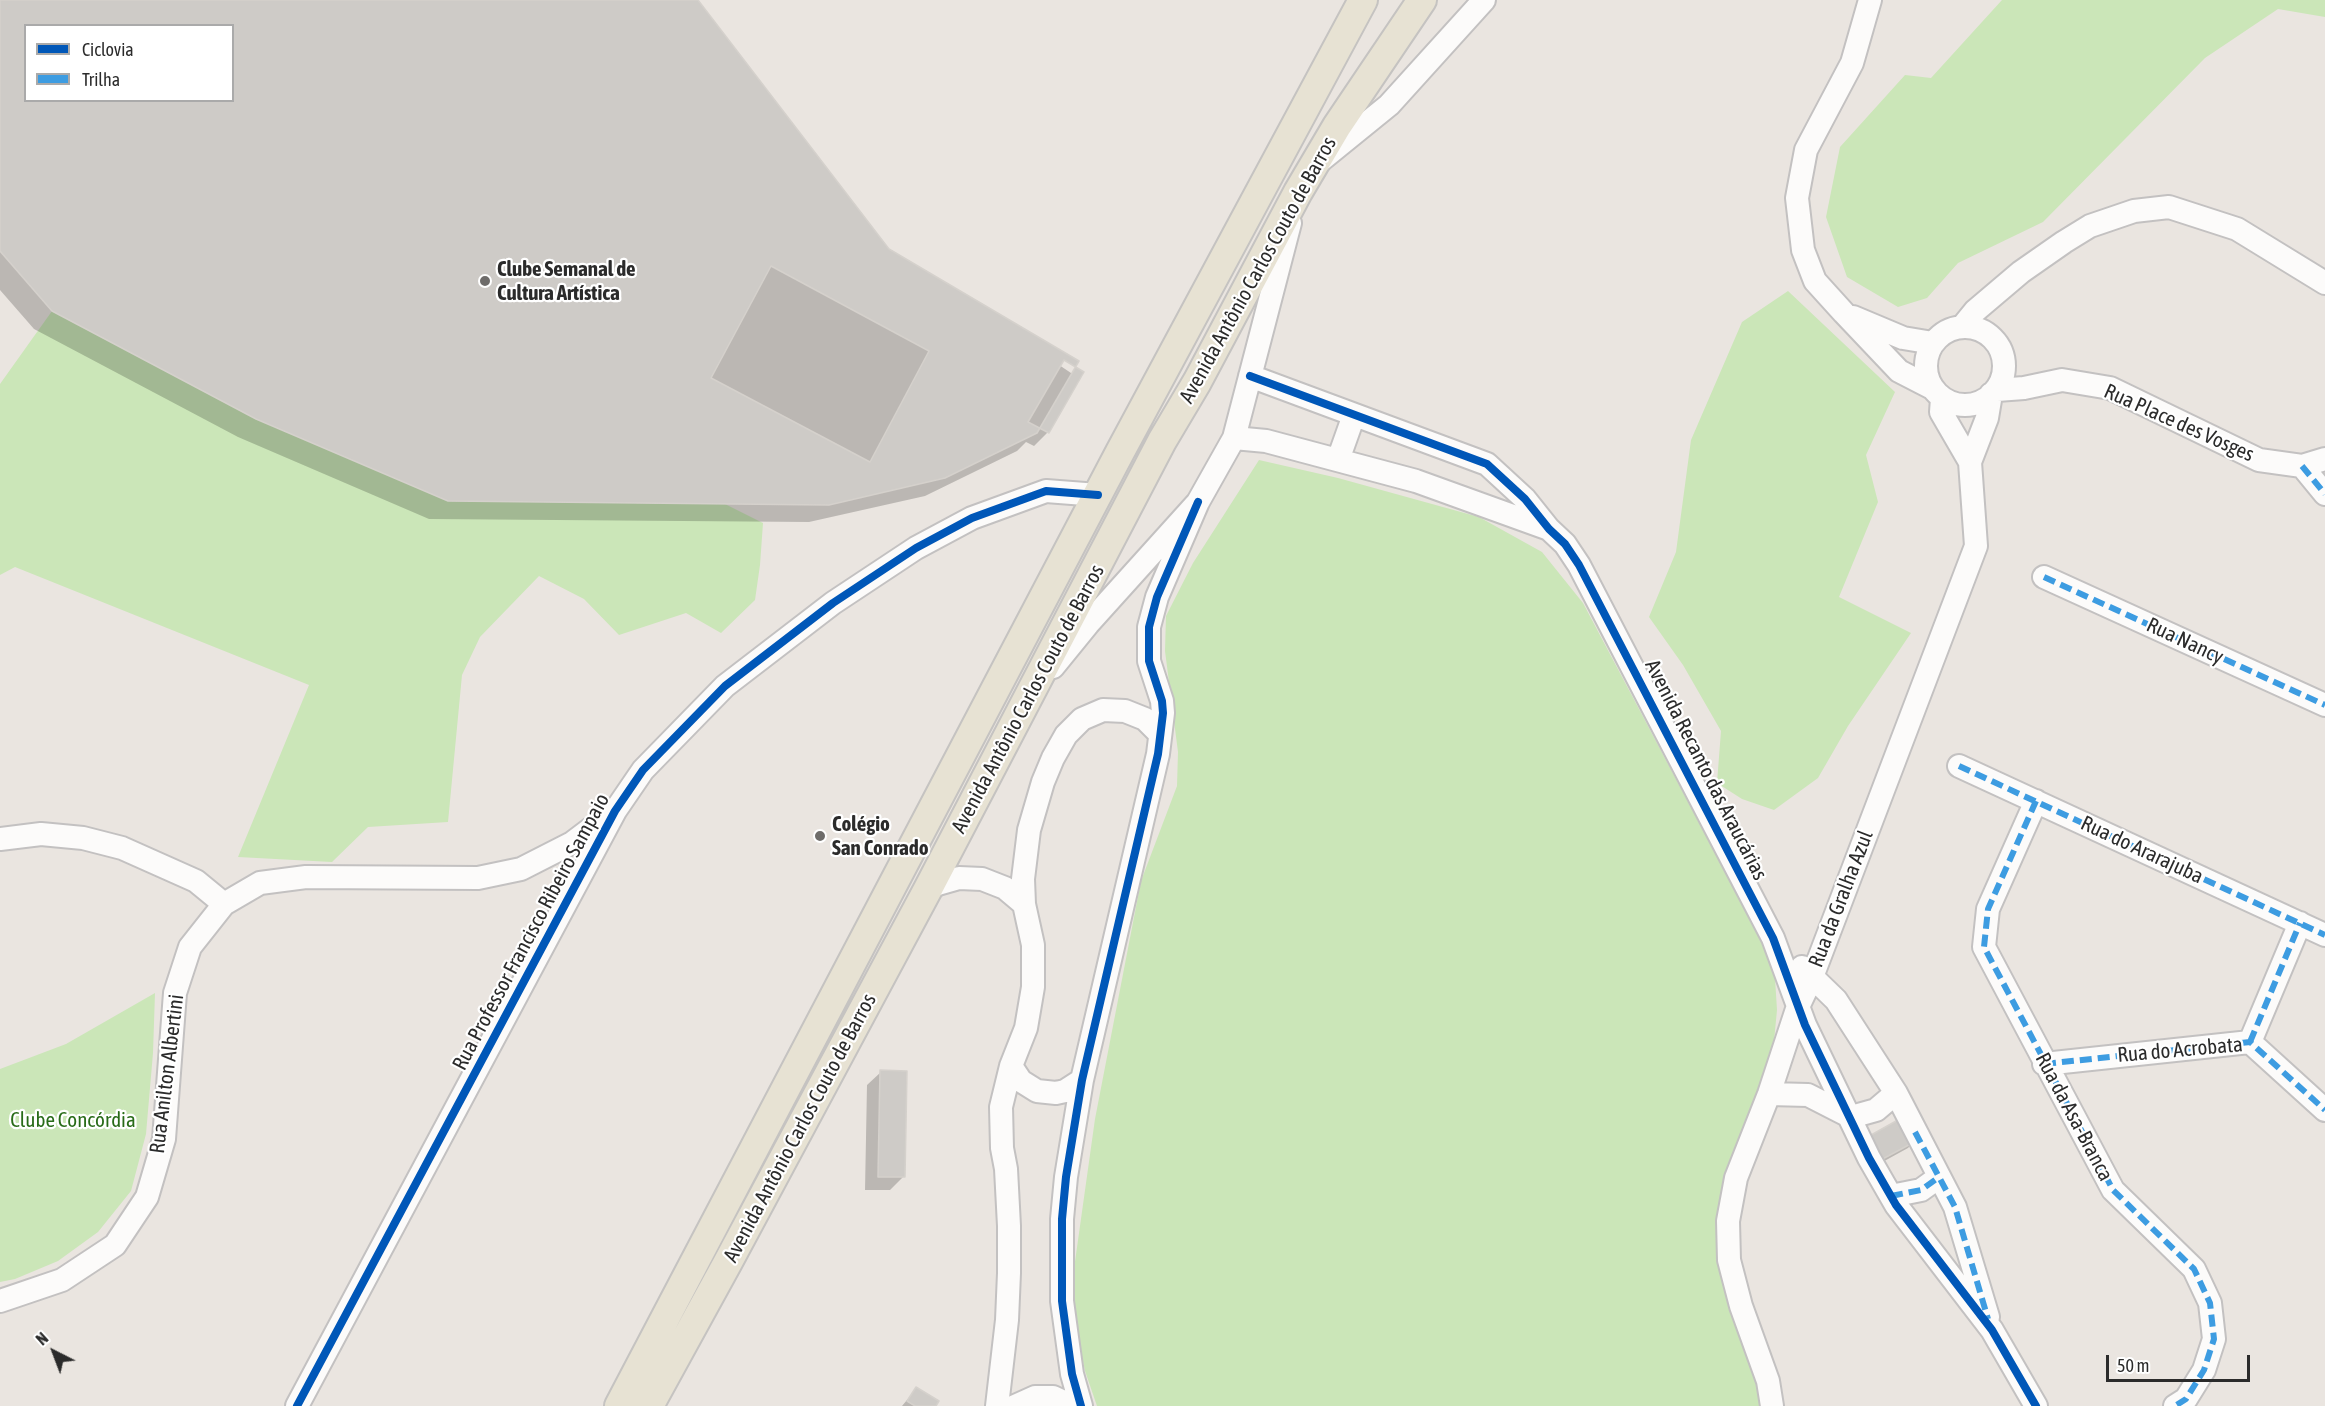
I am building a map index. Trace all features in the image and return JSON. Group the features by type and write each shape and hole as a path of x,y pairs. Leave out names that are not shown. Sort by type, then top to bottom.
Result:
{"main road":[{"name":"Avenida Antônio Carlos Couto de Barros","path":"619,1406 1098,495 1364,0"},
{"name":"Avenida Antônio Carlos Couto de Barros","path":"649,1406 928,889 1162,441 1197,382 1298,192 1337,126 1422,0"}],"street":[{"path":"1312,168 1389,105 1484,0"},
{"path":"1870,0 1852,63 1806,150 1797,198 1803,250 1815,281 1899,371 1952,404 1968,406 1984,401 1994,392 2004,375 2004,358 1997,343 1985,332 1969,326 1953,328 1938,336 1928,350 1924,366 1928,382 1937,393"},
{"path":"1081,1406 1072,1374 1066,1338 1061,1260 1066,1177 1082,1080 1158,754 1162,701 1149,661 1149,627 1156,597 1198,502 1234,438 1298,192"},
{"path":"1962,327 1975,311 2021,272 2064,242 2090,226 2134,211 2169,207 2237,229 2325,283"},
{"path":"1844,313 1903,338 1933,343"},
{"name":"Avenida Recanto das Araucárias","path":"1250,376 1487,464 1526,499 1549,529 1565,544 1579,565 1773,938 1805,1025 1869,1158 1896,1205 1992,1330"},
{"name":"Rua Place des Vosges","path":"1994,392 2062,380 2110,388 2259,460 2302,466 2325,459"},
{"name":"Rua da Gralha Azul","path":"1772,1406 1768,1381 1741,1306 1730,1260 1728,1221 1736,1178 1769,1094 1798,1005 1812,977 1976,546 1970,462 1987,418 1994,392"},
{"name":"Rua da Gralha Azul","path":"1937,393 1941,412 1970,462"},
{"path":"1338,460 1354,415"},
{"name":"Avenida Recanto das Araucárias","path":"1234,438 1266,441 1416,481 1549,529"},
{"path":"2302,466 2325,494"},
{"name":"Rua Professor Francisco Ribeiro Sampaio","path":"297,1406 615,811 643,770 725,686 832,603 907,554 972,518 1046,491 1098,495"},
{"path":"1030,694 1198,502"},
{"name":"Rua Nancy","path":"2044,577 2325,704"},
{"path":"997,1406 1006,1331 1009,1273 1008,1198 1000,1128 1001,1107 1011,1066 1026,1028 1033,987 1033,945 1024,904 1025,854 1035,806 1053,758 1073,726 1092,713 1115,709 1125,711 1145,719 1160,734"},
{"name":"Rua do Ararajuba","path":"1959,766 2325,935"},
{"name":"Rua da Asa-Branca","path":"2036,801 1988,909 1984,947 2044,1064 2113,1190 2194,1269 2210,1303 2214,1339 2204,1370 2186,1399 2175,1406"},
{"name":"Rua Anilton Albertini","path":"0,1301 62,1280 115,1245 147,1197 164,1139 175,993 190,947 224,904 260,883 306,877 478,878 521,869 572,843 615,811"},
{"path":"0,839 51,835 83,838 122,848 196,881 224,904"},
{"path":"928,889 959,878 982,879 1005,888 1024,904"},
{"path":"2250,1042 2300,923"},
{"name":"Avenida Recanto das Araucárias","path":"1773,938 1836,1000 1896,1093 1955,1207 1992,1330"},
{"name":"Rua do Acrobata","path":"2044,1064 2250,1042 2325,1110"},
{"path":"1011,1066 1021,1081 1037,1091 1056,1093 1065,1091 1082,1080"},
{"path":"1769,1094 1808,1095 1851,1117 1876,1110 1896,1093"},
{"path":"1891,1196 1921,1190 1939,1178"},
{"path":"1992,1330 2036,1406"},
{"path":"1015,1406 1035,1396 1053,1397 1072,1406"}],"green space":[{"path":"2002,0 2325,0 2325,17 2278,9 2205,58 2043,222 1958,263 1927,298 1898,307 1847,277 1826,217 1840,147 1905,75 1931,78"},
{"path":"1788,291 1895,392 1866,455 1878,502 1839,597 1911,633 1848,726 1818,778 1774,810 1742,799 1717,783 1721,731 1683,665 1649,617 1676,552 1691,440 1742,322"},
{"path":"52,311 256,419 448,501 725,504 763,523 755,600 721,633 686,613 619,635 584,599 539,576 480,637 462,675 448,822 368,827 332,862 238,857 309,685 15,567 0,575 0,384"},
{"path":"1259,460 1338,478 1479,517 1542,552 1583,603 1761,940 1775,978 1777,1010 1772,1062 1718,1210 1725,1286 1732,1316 1761,1381 1765,1406 1097,1406 1085,1371 1078,1337 1072,1283 1095,1119 1141,881 1177,786 1178,752 1165,651 1166,616 1193,563"},
{"name":"Clube Concórdia","path":"155,993 153,1053 146,1134 131,1191 98,1232 58,1261 15,1279 0,1282 0,1069 66,1044"}],"building":[{"name":"Clube Semanal de Cultura Artística","path":"0,0 698,0 889,249 1079,361 1037,433 945,478 829,505 448,501 256,419 52,311 0,251"},
{"path":"771,266 929,351 870,462 711,378"},
{"path":"1064,360 1084,372 1049,433 1028,422"},
{"path":"880,1070 907,1071 905,1177 878,1177"},
{"path":"1905,1116 1918,1140 1877,1162 1864,1139"},
{"path":"916,1387 939,1401 936,1406 915,1406 907,1401"}],"marked path":[{"path":"2302,466 2325,494"},
{"path":"2044,577 2325,705"},
{"path":"1959,766 2325,935"},
{"path":"2036,801 1988,909 1984,947 2113,1190 2194,1269 2210,1303 2214,1339 2204,1370 2186,1399 2175,1406"},
{"path":"2250,1042 2300,923"},
{"path":"2044,1064 2250,1042 2325,1110"},
{"path":"1915,1132 1955,1207 1988,1319"},
{"path":"1891,1196 1921,1190 1939,1177"}],"cycle path":[{"path":"1250,376 1487,464 1525,499 1549,529 1565,544 1579,565 1773,938 1805,1025 1869,1158 1896,1205 1992,1330 2036,1406"},
{"path":"297,1406 615,811 643,770 725,686 833,603 916,548 972,518 1046,491 1098,495"},
{"path":"1081,1406 1072,1374 1062,1301 1062,1219 1066,1177 1082,1080 1158,754 1163,713 1162,701 1149,661 1149,627 1157,597 1198,502"}],"place":[{"name":"Clube Semanal de Cultura Artística","path":"485,281"},
{"name":"Colégio San Conrado","path":"820,836"}]}
